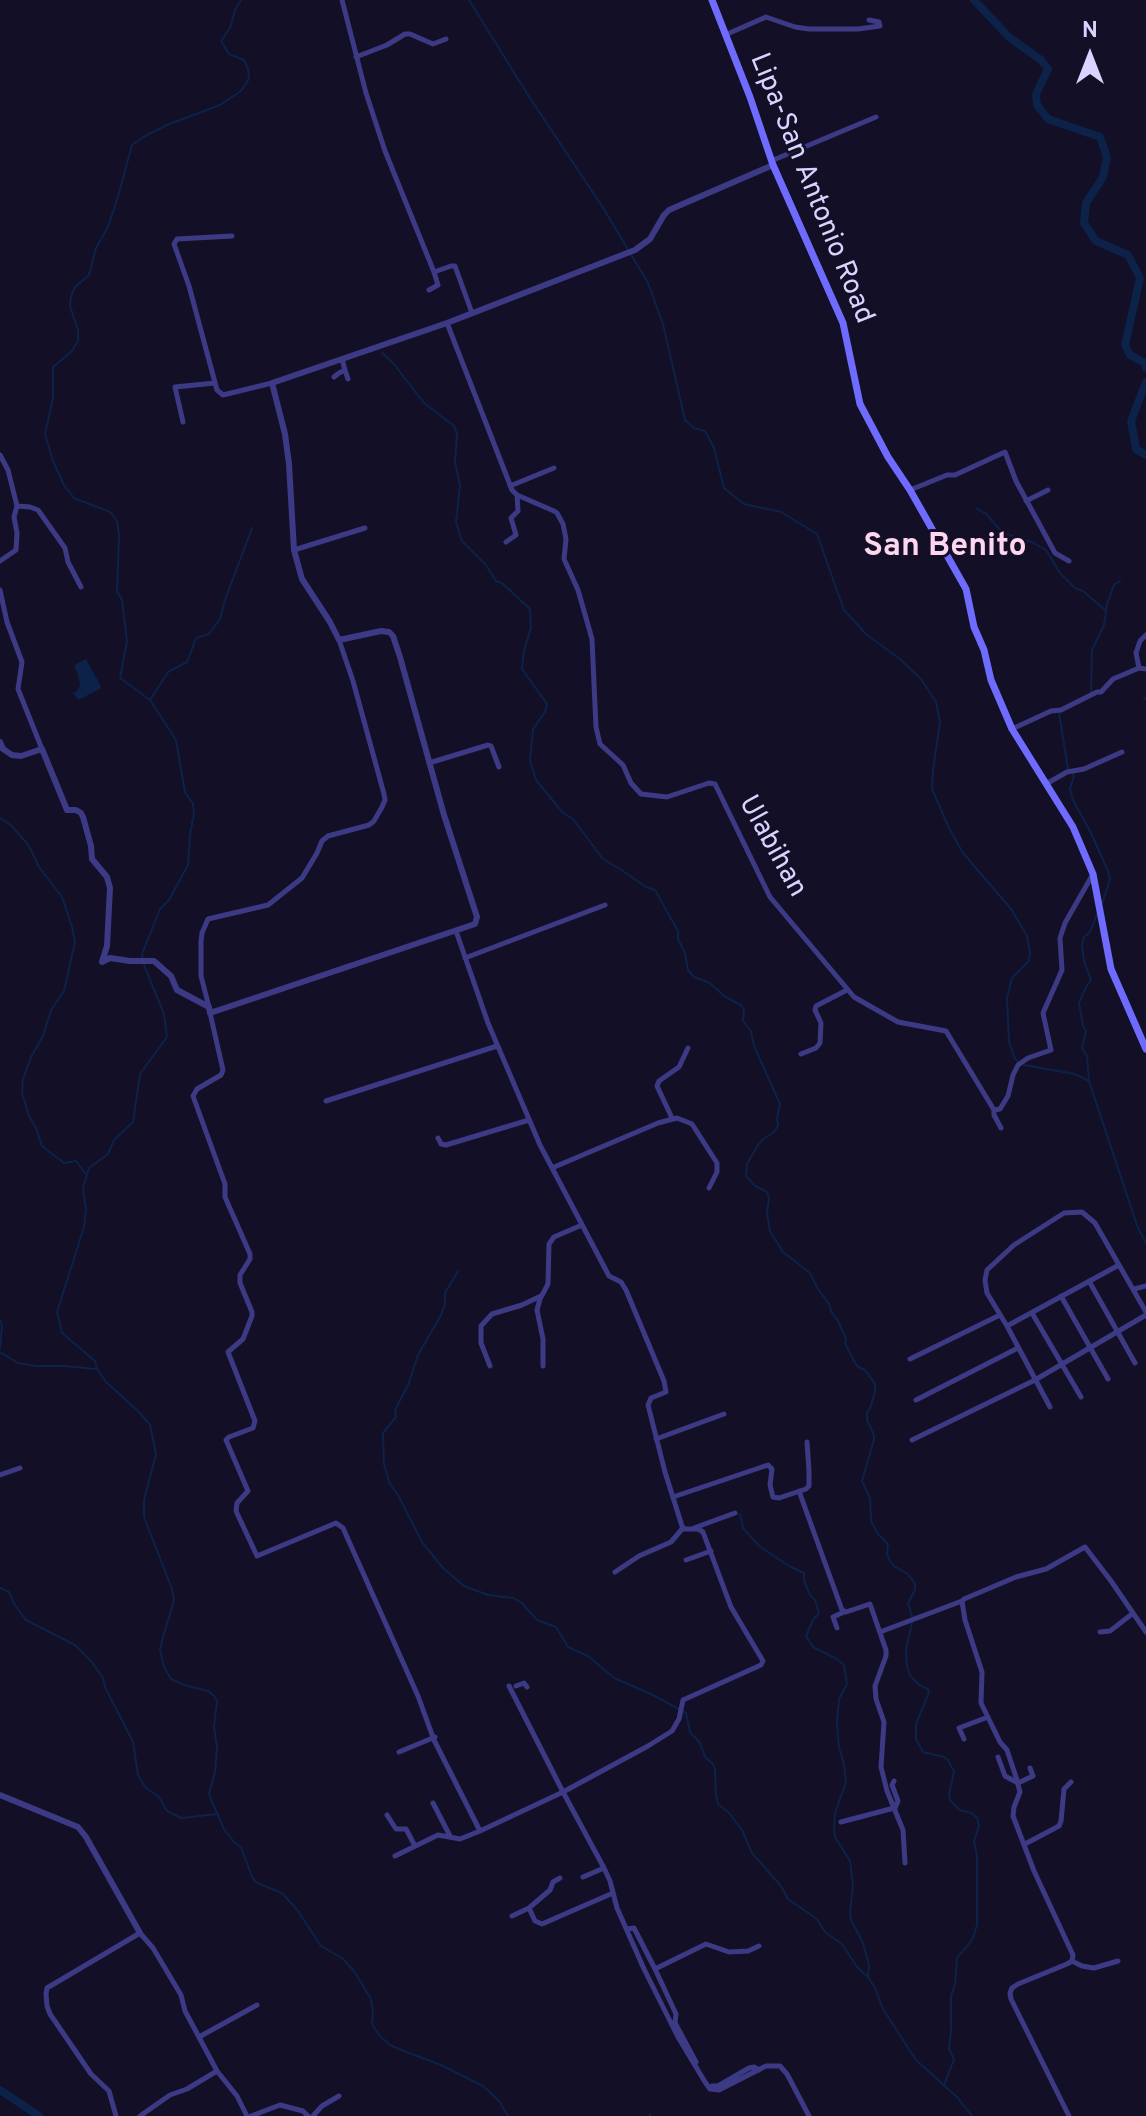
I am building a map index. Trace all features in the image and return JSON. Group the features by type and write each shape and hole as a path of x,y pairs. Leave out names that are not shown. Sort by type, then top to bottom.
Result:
{"main road":[{"name":"Lipa-San Antonio Road","path":"712,0 772,163 837,309 847,337 860,404 966,589 991,680 1012,729 1073,827 1093,874 1111,969 1146,1049"}],"street":[{"path":"342,0 385,151 438,285 429,290"},
{"path":"725,35 766,17 809,29 880,26 879,22 869,20"},
{"path":"356,57 405,34 433,44 446,39"},
{"path":"232,236 177,239 174,244 189,286 217,390 223,395 272,383 447,323 635,250 650,239 669,210 876,117"},
{"path":"434,272 455,266 472,313"},
{"name":"Ulabihan","path":"447,323 510,486 517,495 557,513 563,524 566,539 564,559 578,590 592,639 596,727 600,744 623,765 631,783 641,794 667,797 709,783 715,784 770,897 847,990 898,1022 946,1031 994,1110 1001,1128"},
{"path":"342,359 348,379"},
{"path":"334,377 345,370"},
{"path":"183,422 175,387 215,383"},
{"path":"272,383 289,464 294,550 302,579 339,640 385,800 369,825 328,836 322,841 302,878 268,905 208,919 202,933 201,976 223,1070 221,1075 197,1089 193,1096 225,1184 225,1197 250,1254 240,1275 240,1283 252,1316 243,1339 228,1352 255,1421 253,1428 226,1440 248,1491 237,1503 236,1511 257,1556 313,1531 336,1523 340,1525 418,1696 439,1751 480,1831"},
{"path":"910,490 947,475 955,475 1005,452 1016,481 1055,553 1069,561"},
{"path":"0,455 8,470 17,506 14,517 16,550 0,561"},
{"path":"510,486 554,468"},
{"path":"1026,501 1048,490"},
{"path":"506,542 516,535 511,518 518,511 517,495"},
{"path":"17,506 38,510 65,548 68,562 81,587"},
{"path":"294,550 365,528"},
{"path":"0,590 7,622 22,662 18,689 65,807 81,813 88,831 92,859 109,880 107,946 102,962 110,958 154,961 171,976 177,990 209,1010 475,924 477,917 444,815 393,636 381,631 339,640"},
{"path":"1012,729 1101,692 1113,679 1142,668 1136,653 1146,635"},
{"path":"0,742 3,749 12,755 21,756 42,749"},
{"path":"429,763 488,745 499,767"},
{"path":"1046,784 1067,772 1084,769 1122,752"},
{"path":"994,1110 1000,1109 1008,1096 1018,1065 1051,1050 1043,1013 1062,970 1060,938 1065,923 1093,874"},
{"path":"465,958 605,905"},
{"path":"456,931 497,1046 529,1120 609,1276 621,1282 626,1290 664,1381 666,1392 649,1401 656,1439 683,1528"},
{"path":"801,1054 820,1043 821,1023 816,1006 847,990"},
{"path":"326,1101 497,1046"},
{"path":"672,1118 657,1086 659,1081 679,1067 688,1048"},
{"path":"552,1168 672,1118 682,1119 692,1124 717,1163 717,1172 709,1188"},
{"path":"438,1138 441,1144 446,1145 529,1120"},
{"path":"912,1440 1035,1380 1146,1314 1095,1223 1082,1212 1064,1213 1014,1245 987,1270 985,1280 987,1293 1007,1326 1018,1348 1035,1380 1050,1407"},
{"path":"543,1366 543,1339 537,1316 538,1305 549,1279 551,1239 582,1225"},
{"path":"1007,1326 1119,1265"},
{"path":"1089,1281 1135,1363"},
{"path":"1134,1289 1146,1286"},
{"path":"490,1366 481,1343 481,1326 492,1314 542,1295"},
{"path":"1061,1296 1108,1379"},
{"path":"1032,1313 1081,1397"},
{"path":"910,1359 1000,1315"},
{"path":"916,1400 1018,1348"},
{"path":"656,1439 724,1414"},
{"path":"673,1497 768,1465 772,1469 770,1485 773,1497 806,1489 809,1486 807,1442"},
{"path":"0,1475 20,1468"},
{"path":"799,1491 844,1612"},
{"path":"615,1572 639,1556 671,1542 683,1528 694,1528 735,1513"},
{"path":"395,1856 438,1835 460,1839 563,1792 672,1731 677,1726 683,1700 761,1665 763,1661 731,1607 703,1532 694,1528"},
{"path":"880,1632 1016,1577 1046,1569 1085,1547 1146,1632"},
{"path":"686,1560 711,1551"},
{"path":"962,1601 982,1672 980,1699 1000,1742 1007,1750 1018,1783 1020,1792 1013,1816 1034,1871 1071,1950 1072,1961"},
{"path":"837,1628 833,1617 869,1603 886,1656 875,1693 884,1722 881,1767 903,1830 905,1863"},
{"path":"1100,1632 1110,1631 1132,1614"},
{"path":"527,1687 524,1683 512,1687 604,1868 617,1908 678,2037 710,2089 719,2090 773,2064 780,2066 787,2074 809,2116"},
{"path":"964,1739 959,1728 988,1717"},
{"path":"399,1752 435,1737"},
{"path":"998,1757 1005,1776 1018,1783"},
{"path":"1018,1783 1033,1776 1030,1768"},
{"path":"841,1822 894,1808 898,1801 892,1785 894,1781"},
{"path":"1025,1844 1059,1826 1064,1789 1071,1782"},
{"path":"0,1795 78,1827 86,1837 140,1933 153,1948 181,1995 185,2011 217,2071 249,2116 280,2105 310,2116 339,2096"},
{"path":"433,1803 450,1836"},
{"path":"387,1815 396,1829 406,1829 415,1846"},
{"path":"583,1877 604,1868"},
{"path":"512,1916 529,1908 560,1878"},
{"path":"529,1908 535,1921 542,1924 613,1893"},
{"path":"627,1929 634,1928 675,2011 675,2023 711,2086 718,2086 749,2068 759,2070"},
{"path":"116,2116 109,2091 91,2074 50,2014 46,1994 47,1988 140,1933"},
{"path":"655,1969 706,1944 729,1952 748,1951 759,1946"},
{"path":"1072,1961 1094,1968 1118,1961"},
{"path":"1069,2116 1010,1993 1018,1984 1072,1961"},
{"path":"199,2037 257,2005"},
{"path":"140,2116 170,2095 193,2086 217,2071"}],"water":[{"path":"86,659 101,686 78,700 73,692 80,686 74,666"}],"waterway":[{"path":"143,959 142,954 160,909 169,900 188,865 193,804 185,792 176,740 150,700 120,678 127,641 122,600 117,591 117,521 110,512 74,498 53,461 45,434 53,398 53,367 72,351 78,341 78,330 70,306 71,296 75,287 89,275 96,248 108,227 117,200 132,145 167,125 220,105 241,91 249,79 244,60 229,54 221,41 241,0"},
{"path":"469,0 648,283 663,324 685,420 694,428 705,431 714,448 724,488 744,504 781,512 817,534 844,610 867,635 921,679 936,702 940,722 932,789 963,853 1011,909 1027,936 1028,962 1012,978 1007,998 1009,1042 1019,1062"},
{"path":"974,0 1009,37 1041,60 1048,69 1036,94 1037,105 1048,119 1100,137 1107,157 1103,177 1086,203 1084,223 1096,241 1128,255 1140,278 1125,345 1130,355 1145,363 1146,368"},
{"path":"382,353 424,403 454,426 457,434 455,463 460,485 456,522 462,541 486,565 496,581 530,609 531,628 522,669 547,704 533,729 530,760 536,780 562,812 573,819 603,859 655,890 678,931 688,970 694,977 710,983 744,1010 743,1021 751,1031 754,1046 780,1104 778,1126 758,1145 747,1164 746,1176 755,1186 767,1192 770,1231 783,1252 810,1273 838,1321 854,1361 875,1384 867,1413 874,1440 862,1481 870,1498 871,1521 888,1544 890,1561 908,1574 915,1584 908,1603 912,1617"},
{"path":"1146,382 1131,421 1136,449 1146,455"},
{"path":"976,508 1003,533 1046,550 1060,573 1105,610"},
{"path":"150,700 168,672 187,662 196,638 209,634 220,619 252,528"},
{"path":"1091,694 1092,650 1104,625 1114,585 1120,581"},
{"path":"1059,713 1068,769"},
{"path":"1072,773 1070,789 1073,800 1110,879 1102,904"},
{"path":"0,818 11,825 29,846 39,867 62,897 72,927 75,942 64,991 51,1010 43,1036 31,1057 23,1079 22,1093 42,1146 64,1163 76,1161 85,1173"},
{"path":"1098,912 1082,945 1091,980 1079,1003 1086,1031 1082,1048 1087,1056 1089,1081 1138,1228 1146,1243"},
{"path":"144,965 164,1014 167,1037 140,1074 133,1122 114,1140 108,1154 89,1168 83,1188 86,1210 84,1227 57,1312 62,1333 95,1361 106,1382 150,1425 156,1454 144,1500 144,1517 174,1600 160,1650 164,1667 171,1679 208,1691 217,1701 215,1772 209,1793 224,1829 241,1847 252,1877 257,1883 282,1893 321,1946 342,1958 354,1971 371,1999 372,2024 379,2035 390,2045 483,2086 499,2101 508,2116"},
{"path":"1024,1065 1075,1074 1089,1081"},
{"path":"458,1271 445,1293 441,1315 418,1355 395,1410 396,1417 383,1433 384,1464 390,1484 422,1542 443,1568 464,1586 522,1603 537,1620 556,1627 568,1647 588,1656 614,1678 686,1713 690,1732 715,1769 718,1804 742,1830 752,1853 781,1886 788,1899 817,1919 825,1932 842,1944 857,1967 868,1977 883,2009 916,2060 957,2097 972,2116"},
{"path":"0,1320 0,1348"},
{"path":"0,1352 18,1363 95,1369"},
{"path":"740,1514 743,1528 759,1546 804,1573 804,1581 819,1613 806,1636 813,1647 844,1665 847,1684 839,1699 837,1722 846,1782 835,1813 834,1829 835,1837 850,1861 853,1886 851,1920 863,1943 869,1965 868,1977"},
{"path":"0,1588 9,1592 26,1620 75,1645 91,1661 103,1678 133,1742 138,1775 145,1787 159,1797 167,1811 181,1818 217,1814"},
{"path":"912,1623 906,1649 907,1666 910,1675 929,1692 916,1724 916,1739 923,1752 948,1760 954,1772 950,1800 959,1810 972,1813 979,1826 974,1841 977,1856 977,1925 972,1940 957,1958 951,1996 949,2049 954,2059 944,2085"},
{"path":"0,2090 39,2116"}],"district":[{"name":"San Benito","path":"945,549"}]}
